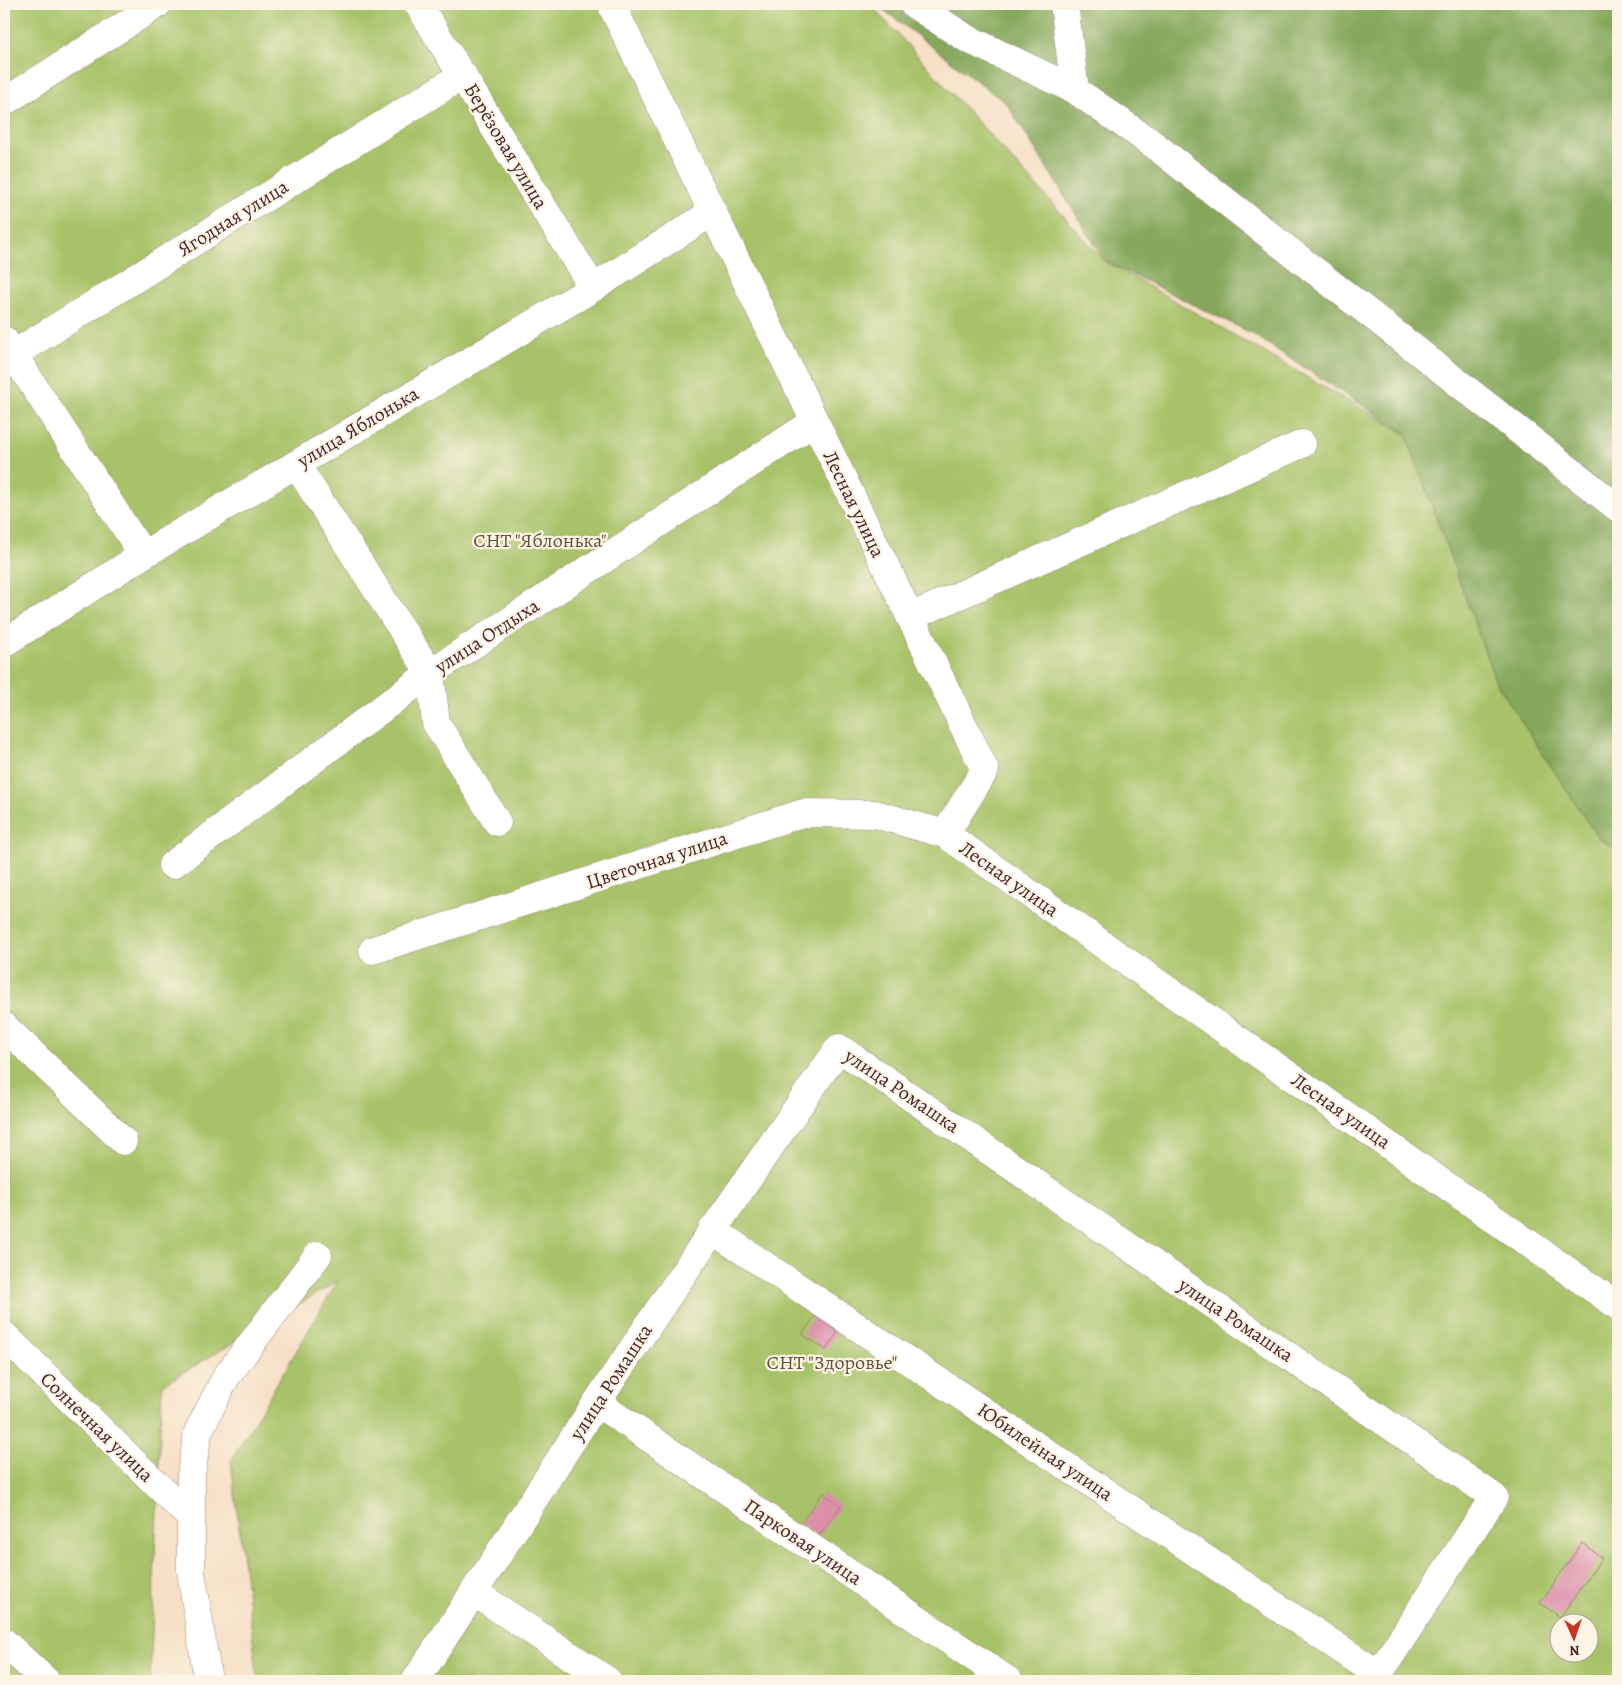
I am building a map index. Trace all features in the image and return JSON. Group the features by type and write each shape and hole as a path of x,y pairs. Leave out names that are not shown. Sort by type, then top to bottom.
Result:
{"street":[{"path":"4,102 158,4"},
{"name":"Берёзовая улица","path":"418,4 593,288"},
{"name":"Лесная улица","path":"612,4 985,770 945,834 1618,1306"},
{"path":"914,4 966,38 1075,90 1154,145 1618,508"},
{"path":"1064,4 1075,90"},
{"name":"Ягодная улица","path":"7,351 463,75"},
{"name":"улица Яблонька","path":"4,643 143,555 593,288 713,212"},
{"path":"7,351 143,555"},
{"name":"улица Отдыха","path":"172,865 430,673 814,422"},
{"path":"910,617 1302,444"},
{"path":"296,464 430,673 436,723 497,822"},
{"name":"Цветочная улица","path":"373,950 803,813 876,814 945,834"},
{"path":"4,1026 123,1141"},
{"name":"улица Ромашка","path":"415,1681 475,1593 597,1403 712,1230 839,1048 1494,1497 1376,1678"},
{"name":"Юбилейная улица","path":"712,1230 1376,1678"},
{"path":"208,1681 191,1571 190,1475 198,1432 226,1377 318,1255"},
{"name":"Солнечная улица","path":"4,1335 191,1518"},
{"name":"Парковая улица","path":"597,1403 1008,1681"},
{"path":"475,1593 608,1681"},
{"path":"4,1642 46,1681"}],"green space":[{"name":"СНТ \"Яблонька\"","path":"4,4 870,4 1105,261 1406,434 1496,682 1598,838 1618,850 1618,1681 258,1681 231,1461 338,1281 162,1385 150,1681 4,1681"},
{"path":"876,4 1618,4 1618,850 1598,838 1496,682 1406,434 1251,333 1105,261 1007,104"}],"building":[{"path":"815,1316 838,1332 826,1350 802,1334"},
{"path":"823,1493 841,1506 818,1537 800,1524"},
{"path":"1582,1543 1602,1558 1564,1612 1553,1612 1540,1603"}],"park label":[{"name":"СНТ \"Здоровье\"","path":"832,1362"}]}
